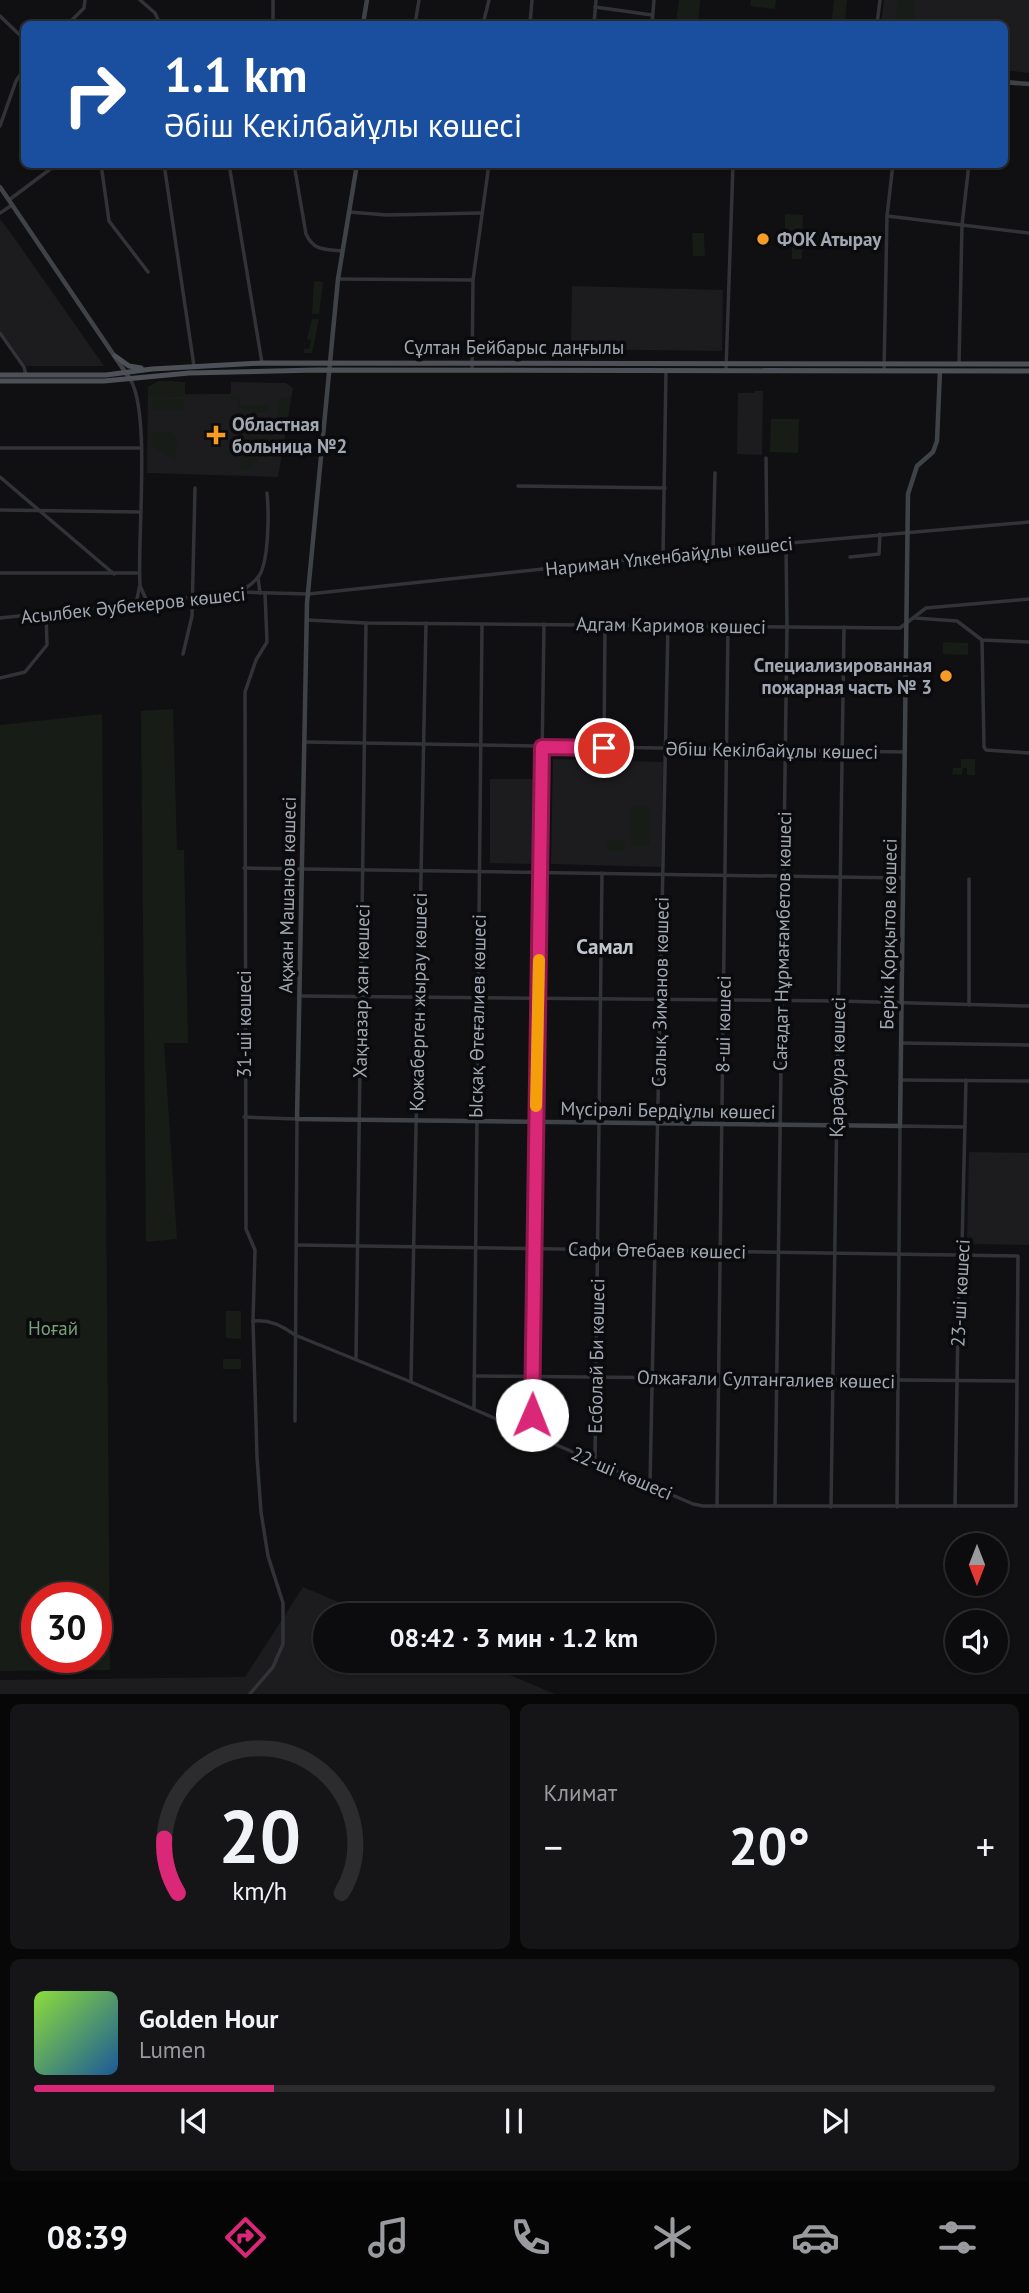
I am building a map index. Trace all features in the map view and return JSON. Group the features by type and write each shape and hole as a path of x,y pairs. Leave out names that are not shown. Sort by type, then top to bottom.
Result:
{"main road":[{"path":"115,356 130,366 152,369"},
{"name":"Сұлтан Бейбарыс даңғылы","path":"0,375 126,372 262,363 328,366 726,362 1029,364"},
{"name":"Сұлтан Бейбарыс даңғылы","path":"0,381 104,381 189,373 328,366"},
{"name":"Сұлтан Бейбарыс даңғылы","path":"472,366 666,370 1029,371"}],"street":[{"path":"140,0 155,13 159,21"},
{"path":"273,0 273,21"},
{"path":"364,21 367,0"},
{"path":"416,21 419,0"},
{"path":"485,21 489,0"},
{"path":"530,21 532,0"},
{"path":"594,21 596,0"},
{"path":"652,21 654,0"},
{"path":"877,21 880,0"},
{"path":"71,21 84,8 85,1"},
{"path":"595,7 652,15"},
{"path":"0,16 21,36"},
{"path":"0,126 21,74"},
{"path":"16,81 21,78"},
{"path":"1008,82 1029,84"},
{"path":"0,213 52,168"},
{"path":"102,168 109,220 148,272"},
{"path":"165,168 194,366"},
{"path":"230,168 262,363"},
{"path":"295,168 306,234 311,244 342,251"},
{"name":"Ақжан Машанов көшесі","path":"295,1421 297,1119 307,620 328,366 342,251 356,168"},
{"path":"472,366 473,280 488,168"},
{"path":"726,370 733,168"},
{"path":"884,371 887,216 893,168"},
{"path":"959,364 961,225 968,168"},
{"path":"0,187 136,389 141,448 140,584 136,604"},
{"path":"349,212 387,215 481,213"},
{"path":"887,216 1029,233"},
{"path":"338,279 473,280"},
{"path":"0,333 24,367 26,375"},
{"path":"663,556 666,370"},
{"name":"Берік Қорқытов көшесі","path":"897,1507 908,494 912,476 933,452 937,442 940,371"},
{"path":"0,448 141,448"},
{"path":"766,458 767,545"},
{"path":"713,551 715,474"},
{"path":"0,477 114,573"},
{"path":"518,486 665,488"},
{"path":"183,654 192,616 195,488"},
{"name":"31-ші көшесі","path":"250,1694 273,1667 283,1644 283,1603 268,1556 261,1512 253,1321 255,1250 246,1229 244,1117 245,692 256,660 267,642 263,593 258,577 263,566 267,493"},
{"path":"0,510 140,512"},
{"name":"Нариман Үлкенбайұлы көшесі","path":"309,594 767,545 1029,522"},
{"path":"850,557 879,554 880,534"},
{"name":"Сағадат Нұрмағамбетов көшесі","path":"775,1505 786,545"},
{"path":"0,573 139,573"},
{"path":"240,592 258,577"},
{"path":"140,584 146,599 153,602"},
{"name":"Асылбек Әубекеров көшесі","path":"0,618 240,592 309,594"},
{"name":"Адгам Каримов көшесі","path":"307,620 366,623 900,628 926,608 1029,599"},
{"path":"0,678 25,672 47,645 46,613"},
{"path":"915,618 957,621 982,640 1029,642"},
{"name":"Хақназар хан көшесі","path":"356,1359 366,623"},
{"name":"Қожаберген жырау көшесі","path":"411,1382 426,623"},
{"name":"Ысқақ Өтеғалиев көшесі","path":"474,1409 482,624"},
{"path":"532,1434 544,624"},
{"path":"604,748 605,625"},
{"name":"Салық Зиманов көшесі","path":"650,1484 668,625"},
{"name":"8-шi көшесi","path":"717,1506 728,626"},
{"name":"Қарабура көшесі","path":"831,1507 844,627"},
{"path":"982,640 983,743 986,750 990,751 1029,753"},
{"name":"Әбіш Кекілбайұлы көшесі","path":"305,742 904,752"},
{"path":"244,868 902,878"},
{"name":"Есболай Би көшесі","path":"595,1460 602,873"},
{"path":"969,879 969,1005"},
{"path":"299,996 838,1001 1029,1006"},
{"path":"901,1043 1029,1045"},
{"path":"901,1080 1029,1081"},
{"name":"23-шi көшесi","path":"955,1506 966,1080"},
{"name":"Мүсірәлі Бердіұлы көшесі","path":"244,1117 359,1121 965,1127"},
{"name":"Сафи Өтебаев көшесі","path":"297,1245 1017,1256 1016,1381"},
{"name":"22-ші көшесі","path":"253,1321 273,1323 295,1335 595,1460 693,1504 717,1506 1016,1506 1016,1381"},
{"name":"Олжағали Султангалиев көшесі","path":"474,1376 1016,1381"}],"shaded area":[{"path":"884,0 1029,0 1029,73 1008,70 1008,21 881,21"},
{"path":"0,219 104,366 26,366 0,330"},
{"path":"572,286 723,290 722,351 571,349"},
{"name":"Областная больница №2","path":"159,381 185,382 185,394 231,394 231,382 286,383 293,388 278,477 147,473 148,387"},
{"path":"763,391 762,455 737,454 738,393"},
{"path":"553,759 663,762 661,867 551,864"},
{"path":"490,779 539,779 538,864 490,863"},
{"path":"969,1152 1029,1153 1029,1245 967,1244"},
{"path":"303,1587 341,1603 313,1603 313,1673 505,1673 555,1694 0,1694 0,1680 245,1677"}],"green space":[{"path":"679,0 700,0 698,21 676,21"},
{"path":"751,0 776,0 775,9 750,6"},
{"path":"834,0 847,0 845,21 832,19"},
{"path":"898,0 915,0 913,21 896,21"},
{"path":"785,214 803,215 802,259 792,259 792,237 785,236"},
{"path":"692,233 704,233 705,256 693,256"},
{"path":"314,281 323,282 319,314 312,314"},
{"path":"312,319 319,319 312,353 304,353 304,349 309,349 311,340 307,339"},
{"path":"159,381 185,382 185,394 221,395 148,398 148,387"},
{"path":"233,394 239,396 240,405 268,405 268,413 254,413 252,409 237,407 237,400 230,400"},
{"path":"279,397 291,398 286,425 276,425"},
{"path":"153,399 182,399 184,408 156,409 151,412"},
{"path":"771,419 799,419 798,453 770,452"},
{"path":"152,432 172,432 177,439 175,460 151,445"},
{"path":"273,432 269,440 260,440 260,458 250,465 249,469 242,470 240,442 245,441 247,436 253,437 248,463 254,453 255,437 268,439"},
{"path":"943,642 968,643 968,655 943,654"},
{"path":"173,709 177,850 184,850 188,1043 164,1043 177,1239 146,1242 141,711"},
{"name":"Ноғай","path":"102,714 109,1582 21,1582 21,1671 0,1671 0,725"},
{"path":"961,759 975,759 975,775 967,775 967,768 963,768 962,775 952,774 953,768 961,768"},
{"path":"631,807 650,807 650,845 631,845"},
{"path":"607,840 625,840 625,851 607,851"},
{"path":"226,1311 241,1311 241,1339 226,1338"},
{"path":"223,1359 241,1359 241,1369 223,1369"}],"slow traffic":[{"path":"536,1106 539,960"}],"place":[{"name":"ФОК Атырау","path":"763,239"},
{"name":"Областная больница №2","path":"216,435"},
{"name":"Специализированная пожарная часть № 3","path":"946,676"}],"district":[{"name":"Самал","path":"605,946"}],"route":[{"path":"532,1415 542,747 604,748"}]}
